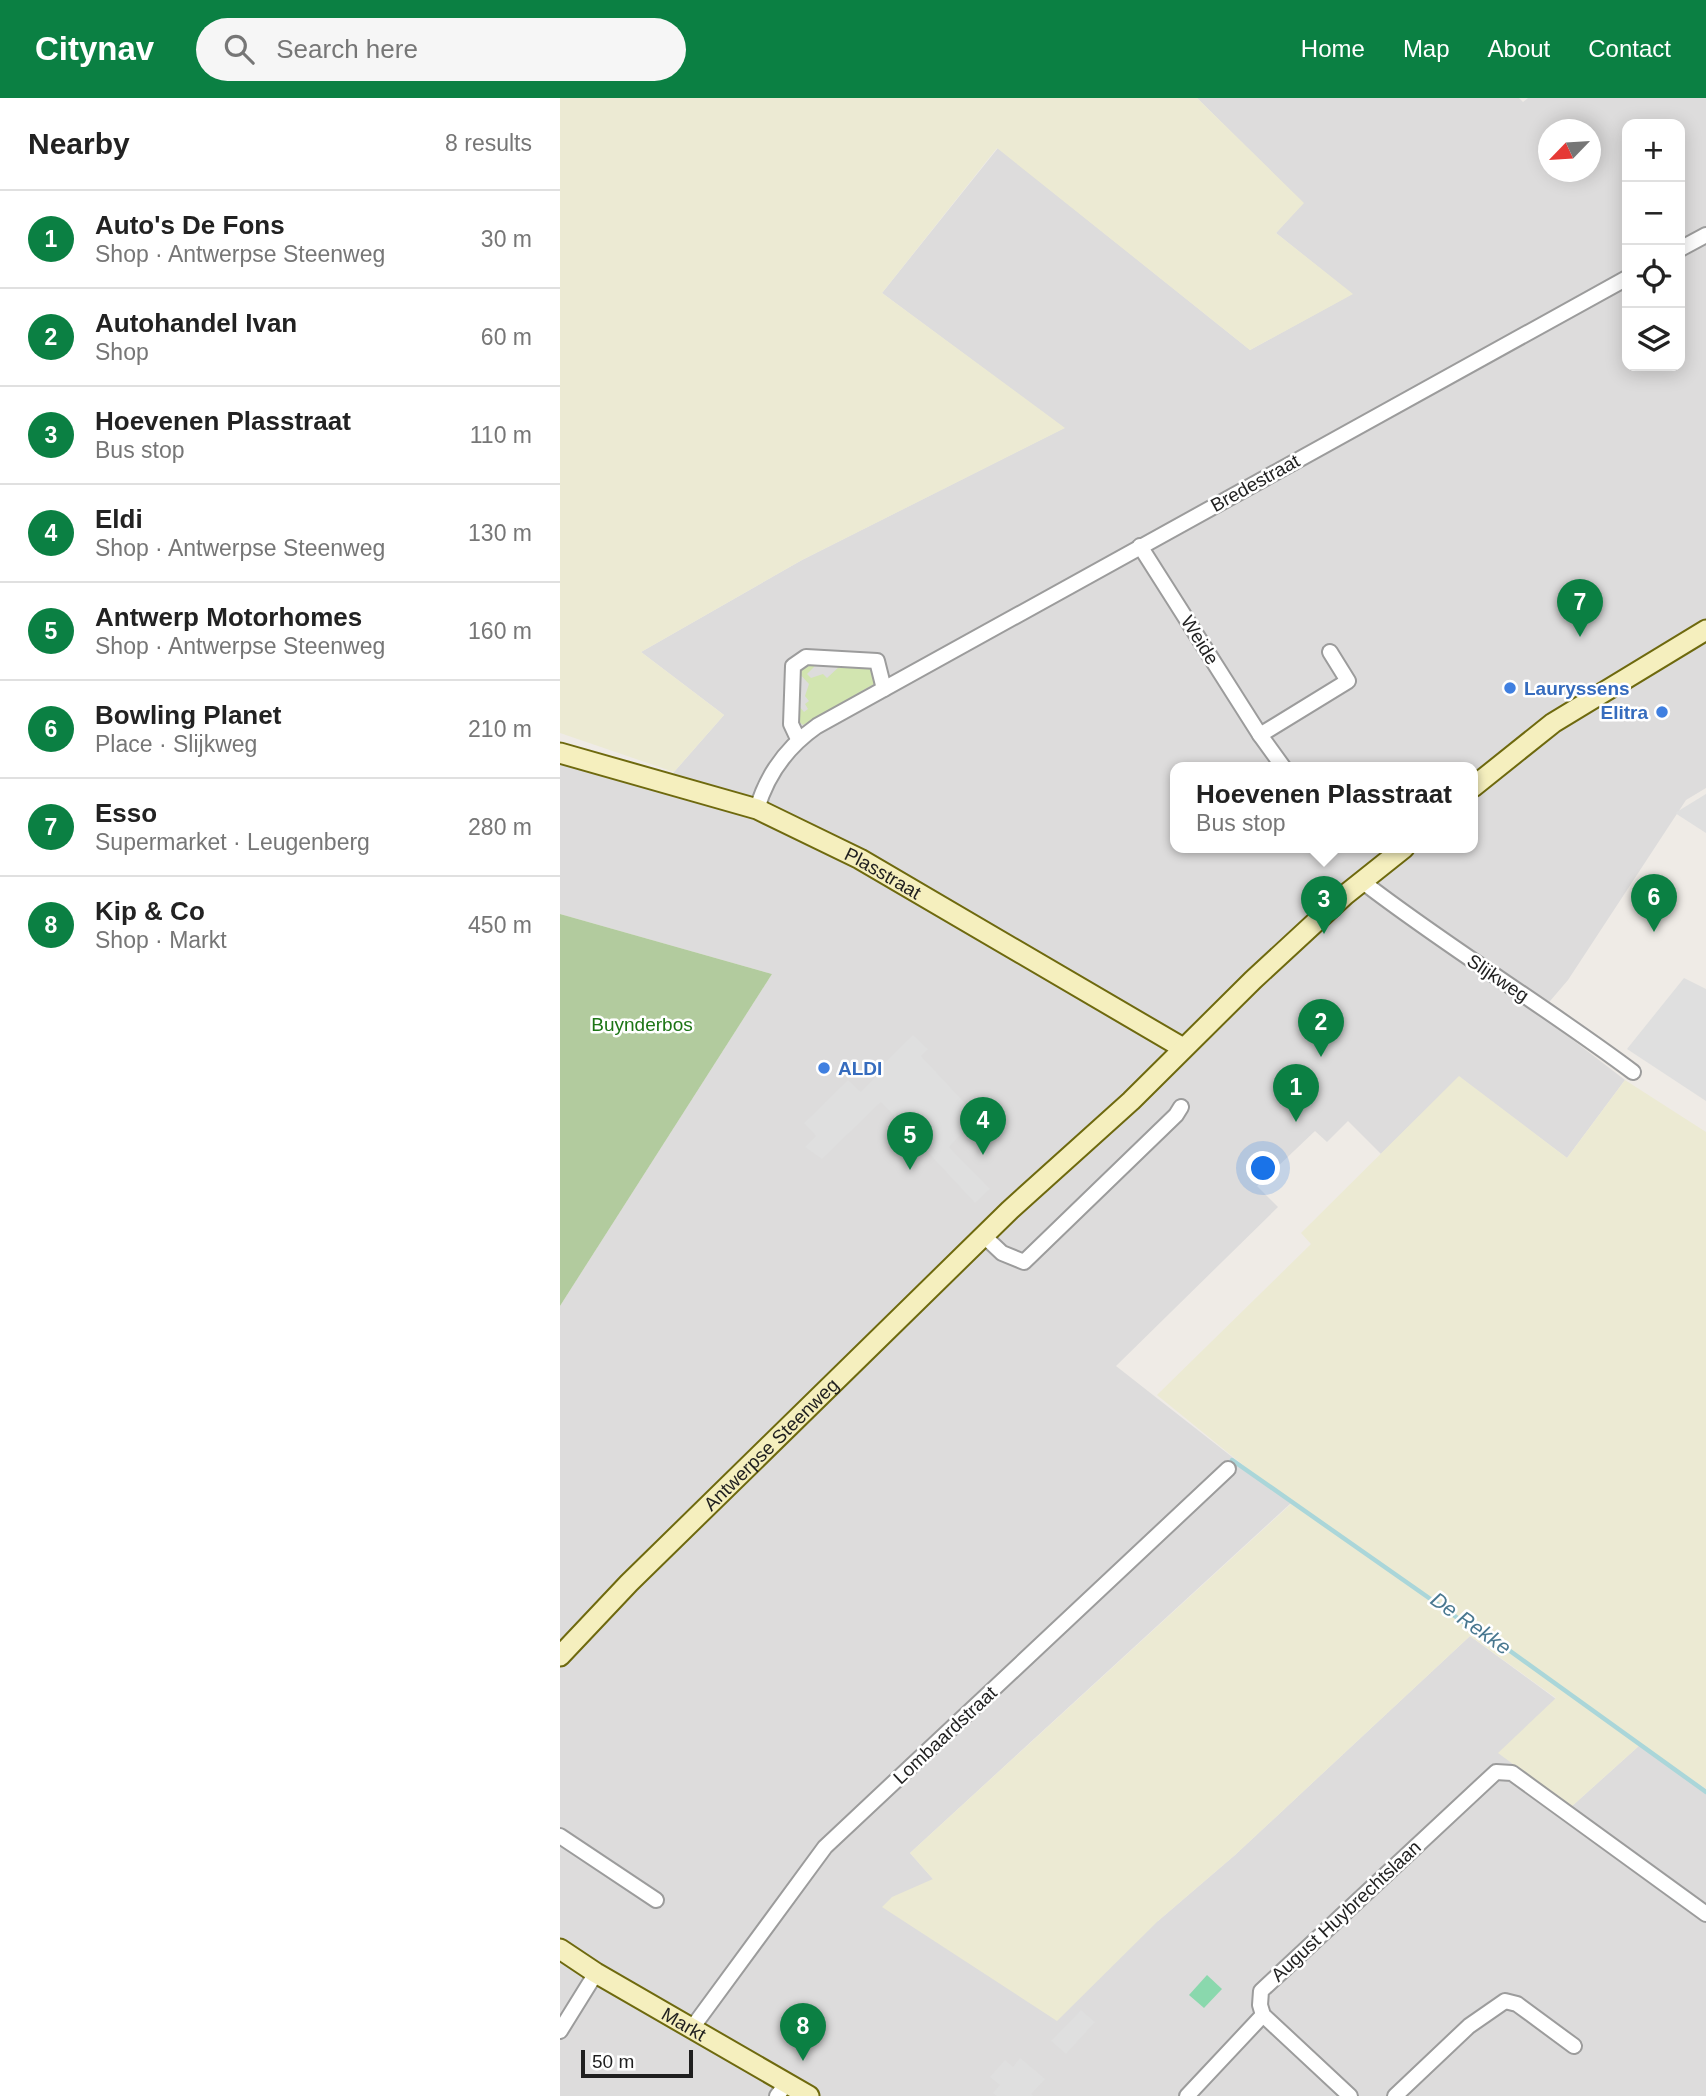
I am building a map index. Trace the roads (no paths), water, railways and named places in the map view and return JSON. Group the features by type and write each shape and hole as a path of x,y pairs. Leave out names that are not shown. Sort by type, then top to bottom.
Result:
{"main road":[{"path":"1478,782 1565,716 1706,630"},
{"name":"Plasstraat","path":"560,753 757,809 860,859 1184,1048"},
{"name":"Antwerpse Steenweg","path":"560,1656 629,1583 984,1236 1253,980 1398,853"},
{"name":"Markt","path":"560,1949 596,1973 692,2028 781,2090 809,2096"}],"street":[{"path":"1685,246 1706,235"},
{"name":"Bredestraat","path":"757,809 768,779 798,739 1140,546 1622,281"},
{"name":"Weide","path":"1140,546 1280,762"},
{"path":"1260,735 1348,681 1330,652"},
{"path":"798,739 791,724 793,666 806,657 877,662 884,689"},
{"name":"Slijkweg","path":"1363,882 1417,923 1588,1038 1633,1072"},
{"path":"984,1236 1002,1253 1024,1262 1176,1115 1181,1107"},
{"name":"Lombaardstraat","path":"692,2028 825,1847 1228,1469"},
{"name":"August Huybrechtslaan","path":"1263,2015 1259,2005 1261,1991 1496,1772 1512,1773 1706,1914"},
{"path":"560,1836 656,1900"},
{"path":"560,2031 596,1973"},
{"path":"1395,2096 1469,2026 1504,2001 1517,2004 1574,2046"},
{"path":"1187,2096 1263,2015 1350,2096"}],"waterway":[{"name":"De Rekke","path":"1232,1460 1469,1626 1481,1630 1706,1792"}],"place":[{"name":"Esso","path":"1580,637"},
{"name":"Lauryssens","path":"1510,688"},
{"name":"Elitra","path":"1662,712"},
{"name":"Bowling Planet","path":"1654,932"},
{"name":"Hoevenen Plasstraat","path":"1324,934"},
{"name":"Autohandel Ivan","path":"1321,1057"},
{"name":"ALDI","path":"824,1068"},
{"name":"Auto's De Fons","path":"1296,1122"},
{"name":"Eldi","path":"983,1155"},
{"name":"Antwerp Motorhomes","path":"910,1170"},
{"name":"Kip & Co","path":"803,2061"}],"park label":[{"name":"Buynderbos","path":"642,1024"}]}
